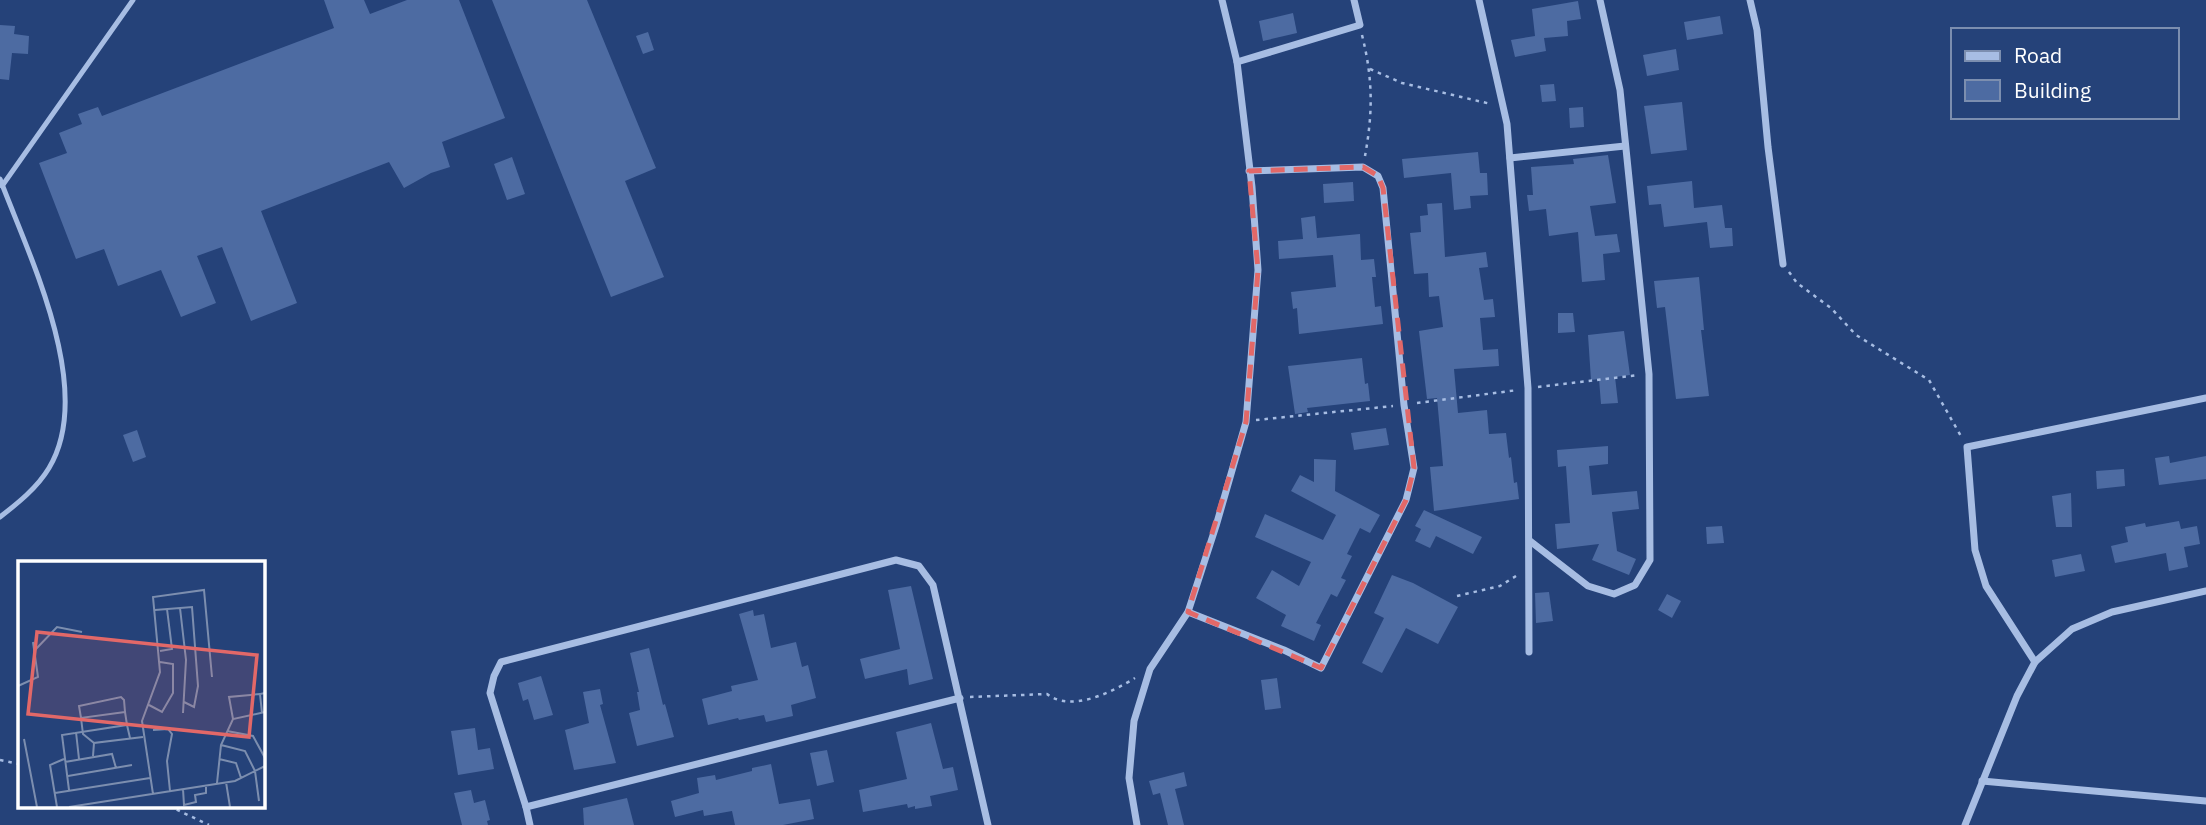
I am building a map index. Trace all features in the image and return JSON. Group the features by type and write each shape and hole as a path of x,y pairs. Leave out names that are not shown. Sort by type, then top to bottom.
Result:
{"street":[{"path":"1138,825 1129,778 1134,722 1150,669 1188,612 1246,422 1258,270 1252,187 1237,62 1222,0"},
{"path":"1237,62 1360,25 1354,0"},
{"path":"1479,0 1507,124 1528,388 1529,652"},
{"path":"1530,541 1588,586 1614,594 1634,585 1650,561 1649,374 1620,90 1600,0"},
{"path":"1750,0 1757,30 1783,264"},
{"path":"1510,158 1625,146"},
{"path":"1188,612 1284,650 1321,668 1406,500 1414,468 1404,405 1383,188 1378,176 1363,167 1249,171"},
{"path":"2035,662 1986,586 1975,550 1967,447 2206,398"},
{"path":"530,825 527,807 490,693 501,662 897,560 919,566 933,585 988,825"},
{"path":"1965,825 2018,696 2035,662 2072,629 2102,616 2206,591"},
{"path":"527,807 960,698"},
{"path":"1982,781 2206,801"}],"lane":[{"path":"0,517 36,485 50,467 60,445 66,410 65,376 54,324 1,183 133,0"}],"path":[{"path":"1360,25 1370,69 1371,124 1363,167"},
{"path":"1370,69 1402,83 1503,107"},
{"path":"1783,264 1797,283 1831,308 1856,335 1929,380 1967,447"},
{"path":"1246,422 1649,374"},
{"path":"1457,596 1500,586 1515,577 1520,565"},
{"path":"960,698 1047,694 1054,699 1080,701 1116,690 1150,669"},
{"path":"0,760 18,764"},
{"path":"173,808 209,825"}],"highlighted area":[{"path":"1363,167 1378,176 1383,188 1414,468 1406,500 1321,668 1188,612 1246,422 1258,270 1249,171"}],"building":[{"path":"324,0 364,0 370,14 407,0 459,0 505,118 442,142 450,167 431,173 404,188 389,162 261,211 297,303 251,321 222,247 197,256 216,303 181,317 161,270 118,286 104,249 76,259 39,163 67,153 59,133 82,124 78,114 98,107 102,116 334,28"},
{"path":"492,0 587,0 656,168 625,181 664,277 611,297"},
{"path":"1578,1 1581,19 1567,21 1568,36 1544,38 1546,51 1515,57 1511,40 1535,36 1532,9"},
{"path":"1293,13 1297,33 1263,41 1259,21"},
{"path":"1720,16 1723,34 1687,40 1684,22"},
{"path":"0,25 15,26 14,34 29,36 28,54 12,53 9,80 0,79"},
{"path":"648,32 654,50 643,54 636,36"},
{"path":"1676,49 1679,70 1647,76 1643,55"},
{"path":"1554,84 1556,101 1542,102 1540,85"},
{"path":"1682,102 1687,150 1651,154 1644,106"},
{"path":"1583,107 1584,127 1570,128 1569,108"},
{"path":"1478,152 1480,173 1487,173 1488,195 1470,196 1471,208 1454,210 1451,173 1404,178 1402,159"},
{"path":"1608,155 1616,203 1590,206 1595,236 1617,234 1620,252 1603,254 1605,280 1582,282 1578,232 1549,236 1546,209 1529,211 1527,195 1533,195 1531,167 1574,164 1573,159"},
{"path":"512,157 525,194 507,200 494,164"},
{"path":"1692,181 1694,208 1722,205 1725,228 1732,228 1733,246 1710,248 1707,222 1664,227 1661,204 1649,205 1647,186"},
{"path":"1353,182 1354,201 1324,203 1323,184"},
{"path":"1442,203 1445,257 1486,252 1488,267 1479,268 1484,300 1493,299 1495,317 1480,318 1483,350 1498,349 1499,366 1454,369 1458,413 1487,410 1489,434 1506,433 1519,499 1434,511 1430,467 1443,466 1441,442 1437,398 1427,399 1419,331 1443,327 1439,296 1429,297 1428,273 1414,274 1410,233 1421,232 1420,216 1428,215 1427,204"},
{"path":"1315,216 1317,238 1360,234 1361,260 1374,259 1376,277 1372,277 1375,307 1381,306 1383,324 1299,334 1297,308 1293,309 1291,292 1336,287 1333,255 1279,259 1278,241 1303,239 1301,218"},
{"path":"1699,277 1704,330 1701,330 1709,396 1676,399 1665,307 1657,308 1654,281"},
{"path":"1558,313 1573,313 1575,332 1558,333"},
{"path":"1624,331 1630,375 1615,377 1618,403 1601,404 1599,379 1591,380 1588,335"},
{"path":"1362,358 1370,401 1307,408 1308,412 1295,414 1288,366"},
{"path":"1386,428 1389,445 1354,450 1351,433"},
{"path":"137,430 146,457 133,462 123,435"},
{"path":"1608,446 1608,464 1589,466 1592,495 1637,491 1639,509 1612,512 1617,551 1636,559 1629,575 1592,560 1599,544 1557,549 1555,524 1570,523 1566,466 1558,467 1557,450"},
{"path":"2169,456 2170,463 2206,456 2206,479 2159,485 2155,458"},
{"path":"1314,459 1336,460 1335,491 1380,515 1370,533 1360,528 1347,554 1352,556 1341,578 1346,580 1337,597 1331,594 1316,623 1321,625 1314,641 1281,626 1286,615 1256,598 1272,570 1299,586 1311,562 1255,537 1265,514 1323,540 1336,515 1291,491 1300,475 1314,482"},
{"path":"2124,469 2125,486 2097,489 2096,471"},
{"path":"2071,493 2072,527 2056,527 2052,496"},
{"path":"1424,510 1482,537 1473,554 1436,536 1430,548 1415,541 1421,529 1415,526"},
{"path":"2179,521 2181,529 2197,526 2200,544 2184,547 2188,567 2169,571 2166,553 2115,563 2111,546 2128,542 2125,527 2145,523 2146,527"},
{"path":"1722,526 1724,543 1707,544 1706,527"},
{"path":"2081,554 2085,571 2055,577 2052,560"},
{"path":"1392,575 1458,607 1438,644 1406,628 1382,673 1362,663 1384,618 1374,613"},
{"path":"911,586 933,679 909,685 907,669 865,679 860,659 900,649 888,590"},
{"path":"1549,592 1553,621 1536,623 1535,593"},
{"path":"1667,594 1681,601 1672,618 1658,610"},
{"path":"753,610 754,616 764,614 771,648 796,642 802,667 808,665 816,698 791,705 793,716 766,722 764,715 708,725 702,699 732,691 731,686 758,680 739,614"},
{"path":"649,648 674,737 637,746 629,713 640,710 639,692 630,653"},
{"path":"541,676 553,715 534,720 528,699 523,701 518,683"},
{"path":"1277,678 1281,708 1265,710 1261,680"},
{"path":"600,689 603,704 600,705 616,763 574,770 565,730 589,723 583,692"},
{"path":"931,723 943,769 953,767 958,790 930,796 932,806 915,809 915,806 908,808 907,804 863,812 859,790 907,779 896,732"},
{"path":"475,728 478,750 490,748 494,769 458,775 451,731"},
{"path":"827,750 834,782 817,786 810,753"},
{"path":"771,764 779,804 810,799 814,819 783,825 735,825 732,811 704,816 703,810 675,817 671,801 699,793 697,778 715,775 716,780"},
{"path":"1184,772 1187,786 1175,789 1184,825 1168,825 1160,793 1153,795 1149,781"},
{"path":"471,790 474,803 485,800 490,820 487,821 488,825 462,825 454,793"},
{"path":"627,798 634,825 584,825 583,808"}]}
